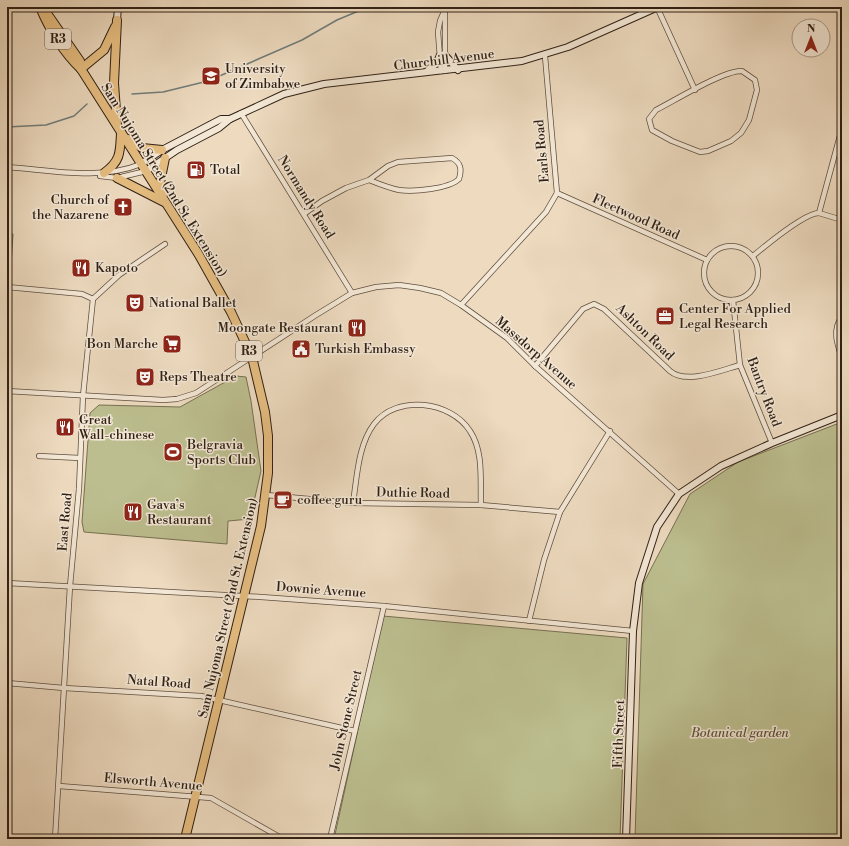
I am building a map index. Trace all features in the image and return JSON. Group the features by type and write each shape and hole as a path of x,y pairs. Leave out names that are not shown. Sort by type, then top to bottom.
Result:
{"highway":[{"name":"Sam Nujoma Street (2nd St. Extension)","path":"41,7 53,21 80,61 81,69 199,255 231,312 252,357 262,392 268,436 268,473 261,526 185,839"},
{"path":"81,69 104,50 111,38 117,20"},
{"path":"104,173 114,166 119,157 119,130 114,83 117,20"},
{"path":"119,130 136,146 163,154 160,183 165,202"},
{"path":"118,178 165,202"}],"main road":[{"path":"117,20 118,7"},
{"name":"Churchill Avenue","path":"143,167 216,122 230,119 284,94 310,87 509,64 545,56 583,41 657,7"},
{"path":"425,73 436,64 442,55 458,70"},
{"path":"679,494 721,466 840,415"},
{"name":"Fifth Street","path":"626,839 633,631 642,572 658,527 679,494"}],"street":[{"path":"657,7 695,90"},
{"path":"443,71 442,55 446,9"},
{"name":"Earls Road","path":"461,305 546,212 557,194 545,56"},
{"path":"738,71 746,73 755,80 757,86 752,106 747,124 741,133 731,141 708,151 700,152 672,141 652,130 649,123 652,113 695,90 738,71"},
{"name":"Normandy Road","path":"241,113 352,293"},
{"path":"819,213 842,128"},
{"path":"304,214 322,201 346,188 369,180 388,166 398,162 452,158 458,162 460,167 459,179 454,184 446,187 401,190 369,180"},
{"path":"7,166 88,173 118,178 143,167"},
{"path":"88,173 104,173 143,167"},
{"name":"Fleetwood Road","path":"557,194 707,260"},
{"path":"753,256 809,215 819,213 842,220"},
{"path":"7,287 82,294 93,299 119,275 165,244"},
{"path":"731,246 743,248 753,256 758,269 756,284 747,295 733,300 719,298 708,288 704,274 707,260 719,248 731,246"},
{"name":"Massdorp Avenue","path":"7,391 83,396 177,399 196,393 352,293 376,287 406,286 441,293 461,305 507,338 535,366 679,494"},
{"name":"East Road","path":"55,839 83,396 93,299"},
{"name":"Bantry Road","path":"733,300 740,365 772,443"},
{"name":"Ashton Road","path":"535,366 583,310 594,304 604,309 670,372 678,376 691,377 740,365"},
{"path":"842,317 837,327 836,335 842,358"},
{"path":"353,503 359,462 365,440 375,423 395,408 414,404 433,405 454,415 470,430 479,451 481,505"},
{"path":"840,415 842,422"},
{"path":"529,621 544,560 560,512 577,482 610,432"},
{"path":"39,456 80,458"},
{"name":"Duthie Road","path":"266,495 353,503 481,505 560,512"},
{"name":"Downie Avenue","path":"7,583 245,596 384,606 633,631"},
{"name":"John Stone Street","path":"330,839 384,606"},
{"name":"Natal Road","path":"7,683 64,688 145,692 220,699 355,731"},
{"name":"Elsworth Avenue","path":"59,786 195,796 218,801 283,839"}],"green space":[{"path":"7,234 13,234 10,282 7,282"},
{"name":"Belgravia Sports Club","path":"236,376 246,377 261,471 250,519 228,521 227,544 84,532 82,522 90,413 99,405 180,407"},
{"name":"Botanical garden","path":"842,422 842,839 635,839 643,584 690,494 738,462"},
{"path":"383,616 627,638 620,839 334,839"}],"waterway":[{"path":"132,94 163,92 208,81 302,40 337,20 368,7"},
{"path":"7,127 46,125 74,116 87,104"}],"place":[{"name":"University of Zimbabwe","path":"211,76"},
{"name":"Total","path":"196,170"},
{"name":"Church of the Nazarene","path":"123,207"},
{"name":"Kapoto","path":"81,268"},
{"name":"National Ballet","path":"135,303"},
{"name":"Center For Applied Legal Research","path":"665,316"},
{"name":"Moongate Restaurant","path":"357,328"},
{"name":"Bon Marche","path":"172,344"},
{"name":"Turkish Embassy","path":"301,349"},
{"name":"Reps Theatre","path":"145,377"},
{"name":"Great Wall-chinese","path":"65,427"},
{"name":"Belgravia Sports Club","path":"173,452"},
{"name":"coffee guru","path":"283,500"},
{"name":"Gava’s Restaurant","path":"133,512"}]}
